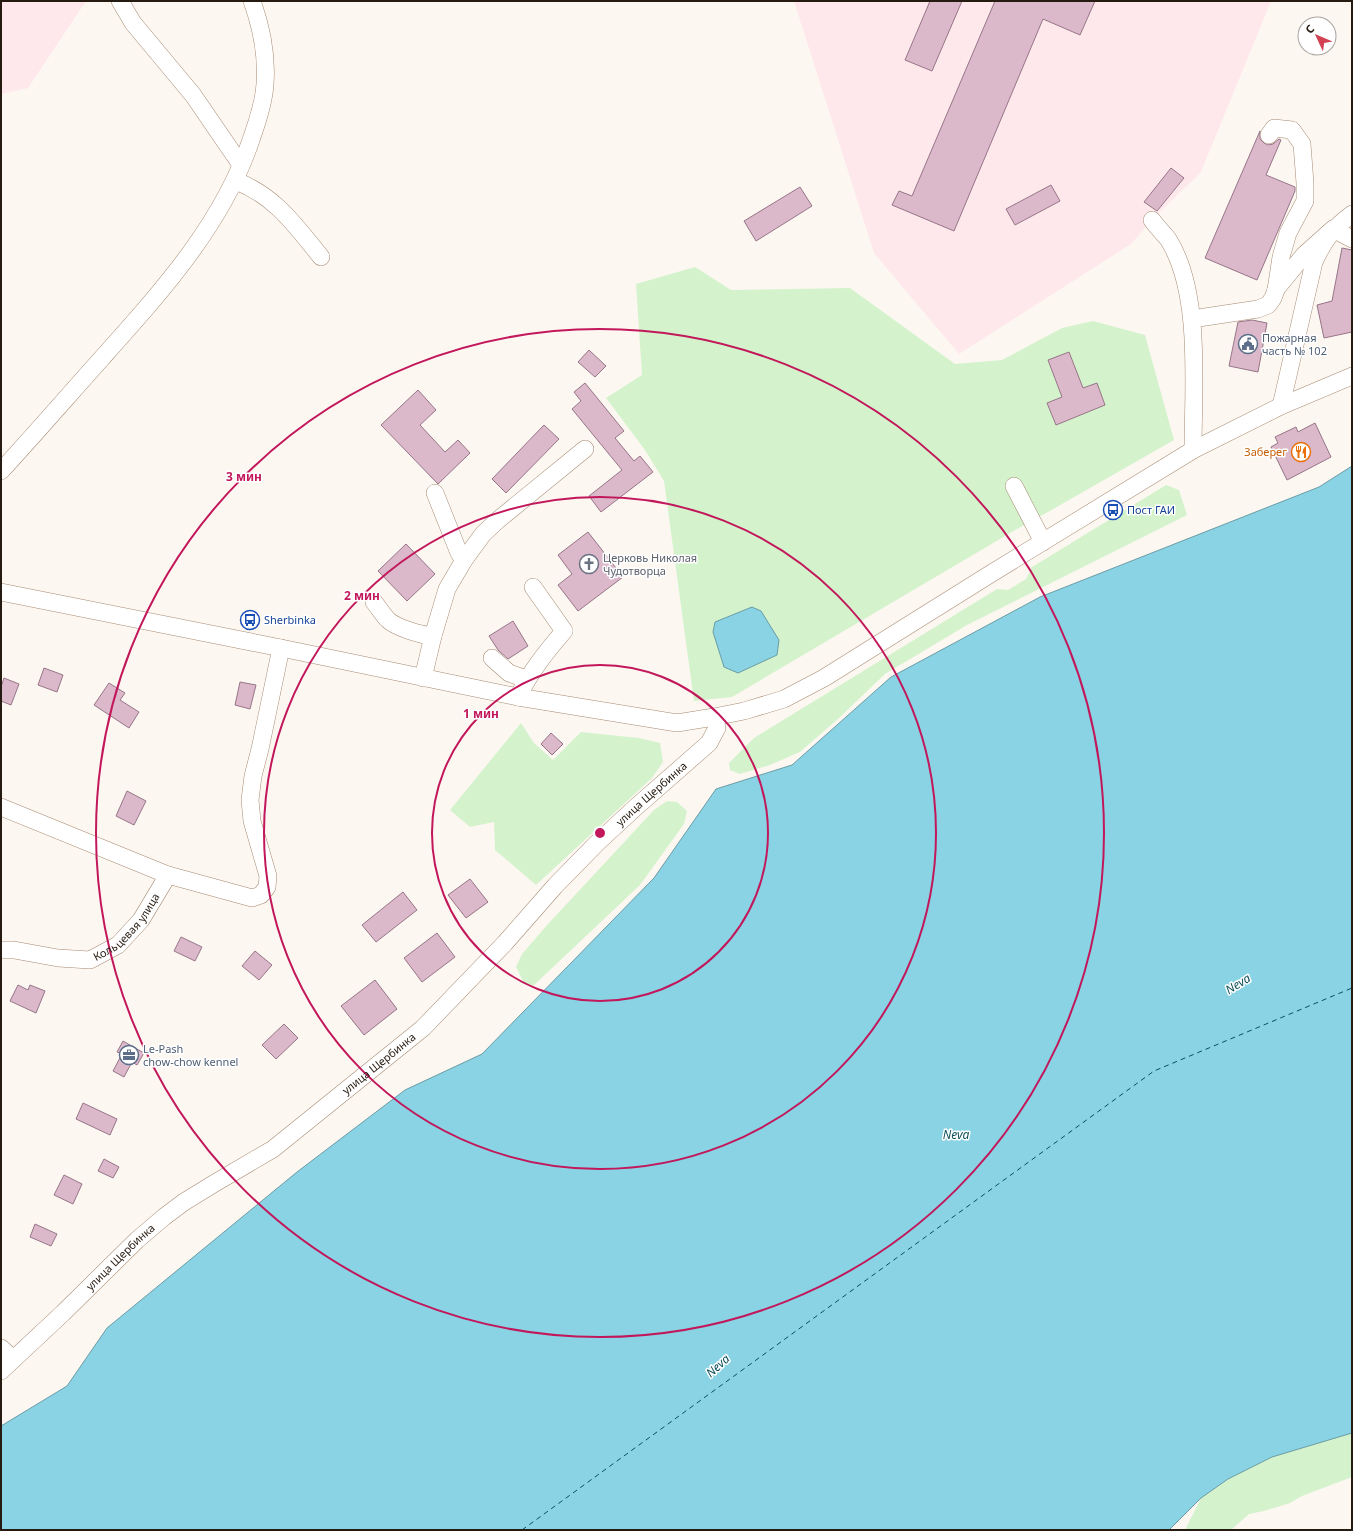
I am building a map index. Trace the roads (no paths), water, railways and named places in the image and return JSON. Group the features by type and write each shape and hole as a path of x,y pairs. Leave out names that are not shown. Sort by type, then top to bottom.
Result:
{"street":[{"path":"1,471 130,326 171,277 210,226 238,173 257,124 265,84 262,48 252,1"},
{"path":"120,2 133,23 193,95 238,173 249,186 264,195 290,217 321,257"},
{"path":"1269,135 1274,128 1292,130 1302,144 1305,183 1305,200 1288,233 1281,257 1280,284"},
{"path":"1192,319 1258,309 1268,305 1280,284 1304,255 1352,214"},
{"path":"1152,220 1168,240 1179,263 1186,286 1192,319 1193,450"},
{"path":"1333,229 1352,239"},
{"path":"1281,406 1314,262 1322,244 1333,229"},
{"path":"1280,284 1295,278 1303,280 1309,284"},
{"path":"1,592 518,697 677,723 714,718 784,699 824,678 1193,450 1281,406 1352,376"},
{"path":"423,678 433,636 447,589 464,560 483,534 498,520 585,449"},
{"path":"1014,486 1043,542"},
{"path":"435,493 459,553 464,560"},
{"path":"518,697 526,680 543,656 564,631 533,587"},
{"path":"374,602 388,620 424,635 433,636"},
{"path":"1,807 168,874 252,898 261,895 267,887 268,876 252,821 250,800 253,776 281,648"},
{"path":"492,658 509,673 526,680"},
{"name":"улица Щербинка","path":"1,1371 7,1354 63,1313 137,1240 164,1217 203,1190 273,1149 423,1028 489,960 597,843 709,744 716,728 714,718"},
{"name":"Кольцевая улица","path":"1,950 14,950 58,958 90,960 118,945 142,920 168,874"}],"water":[{"name":"Neva","path":"1352,466 1352,1433 1272,1457 1228,1479 1201,1498 1169,1530 1,1530 1,1426 67,1386 107,1328 297,1172 405,1090 482,1054 654,878 716,789 792,765 891,677 1040,597 1319,487"},
{"path":"752,607 761,611 779,640 777,655 738,673 724,667 713,632 715,622"}],"place":[{"name":"Пожарная часть № 102","path":"1248,344"},
{"name":"Заберег","path":"1301,452"},
{"name":"Пост ГАИ","path":"1113,510"},
{"name":"Церковь Николая Чудотворца","path":"589,564"},
{"name":"Sherbinka","path":"250,620"},
{"name":"Le-Pash chow-chow kennel","path":"129,1055"}]}
